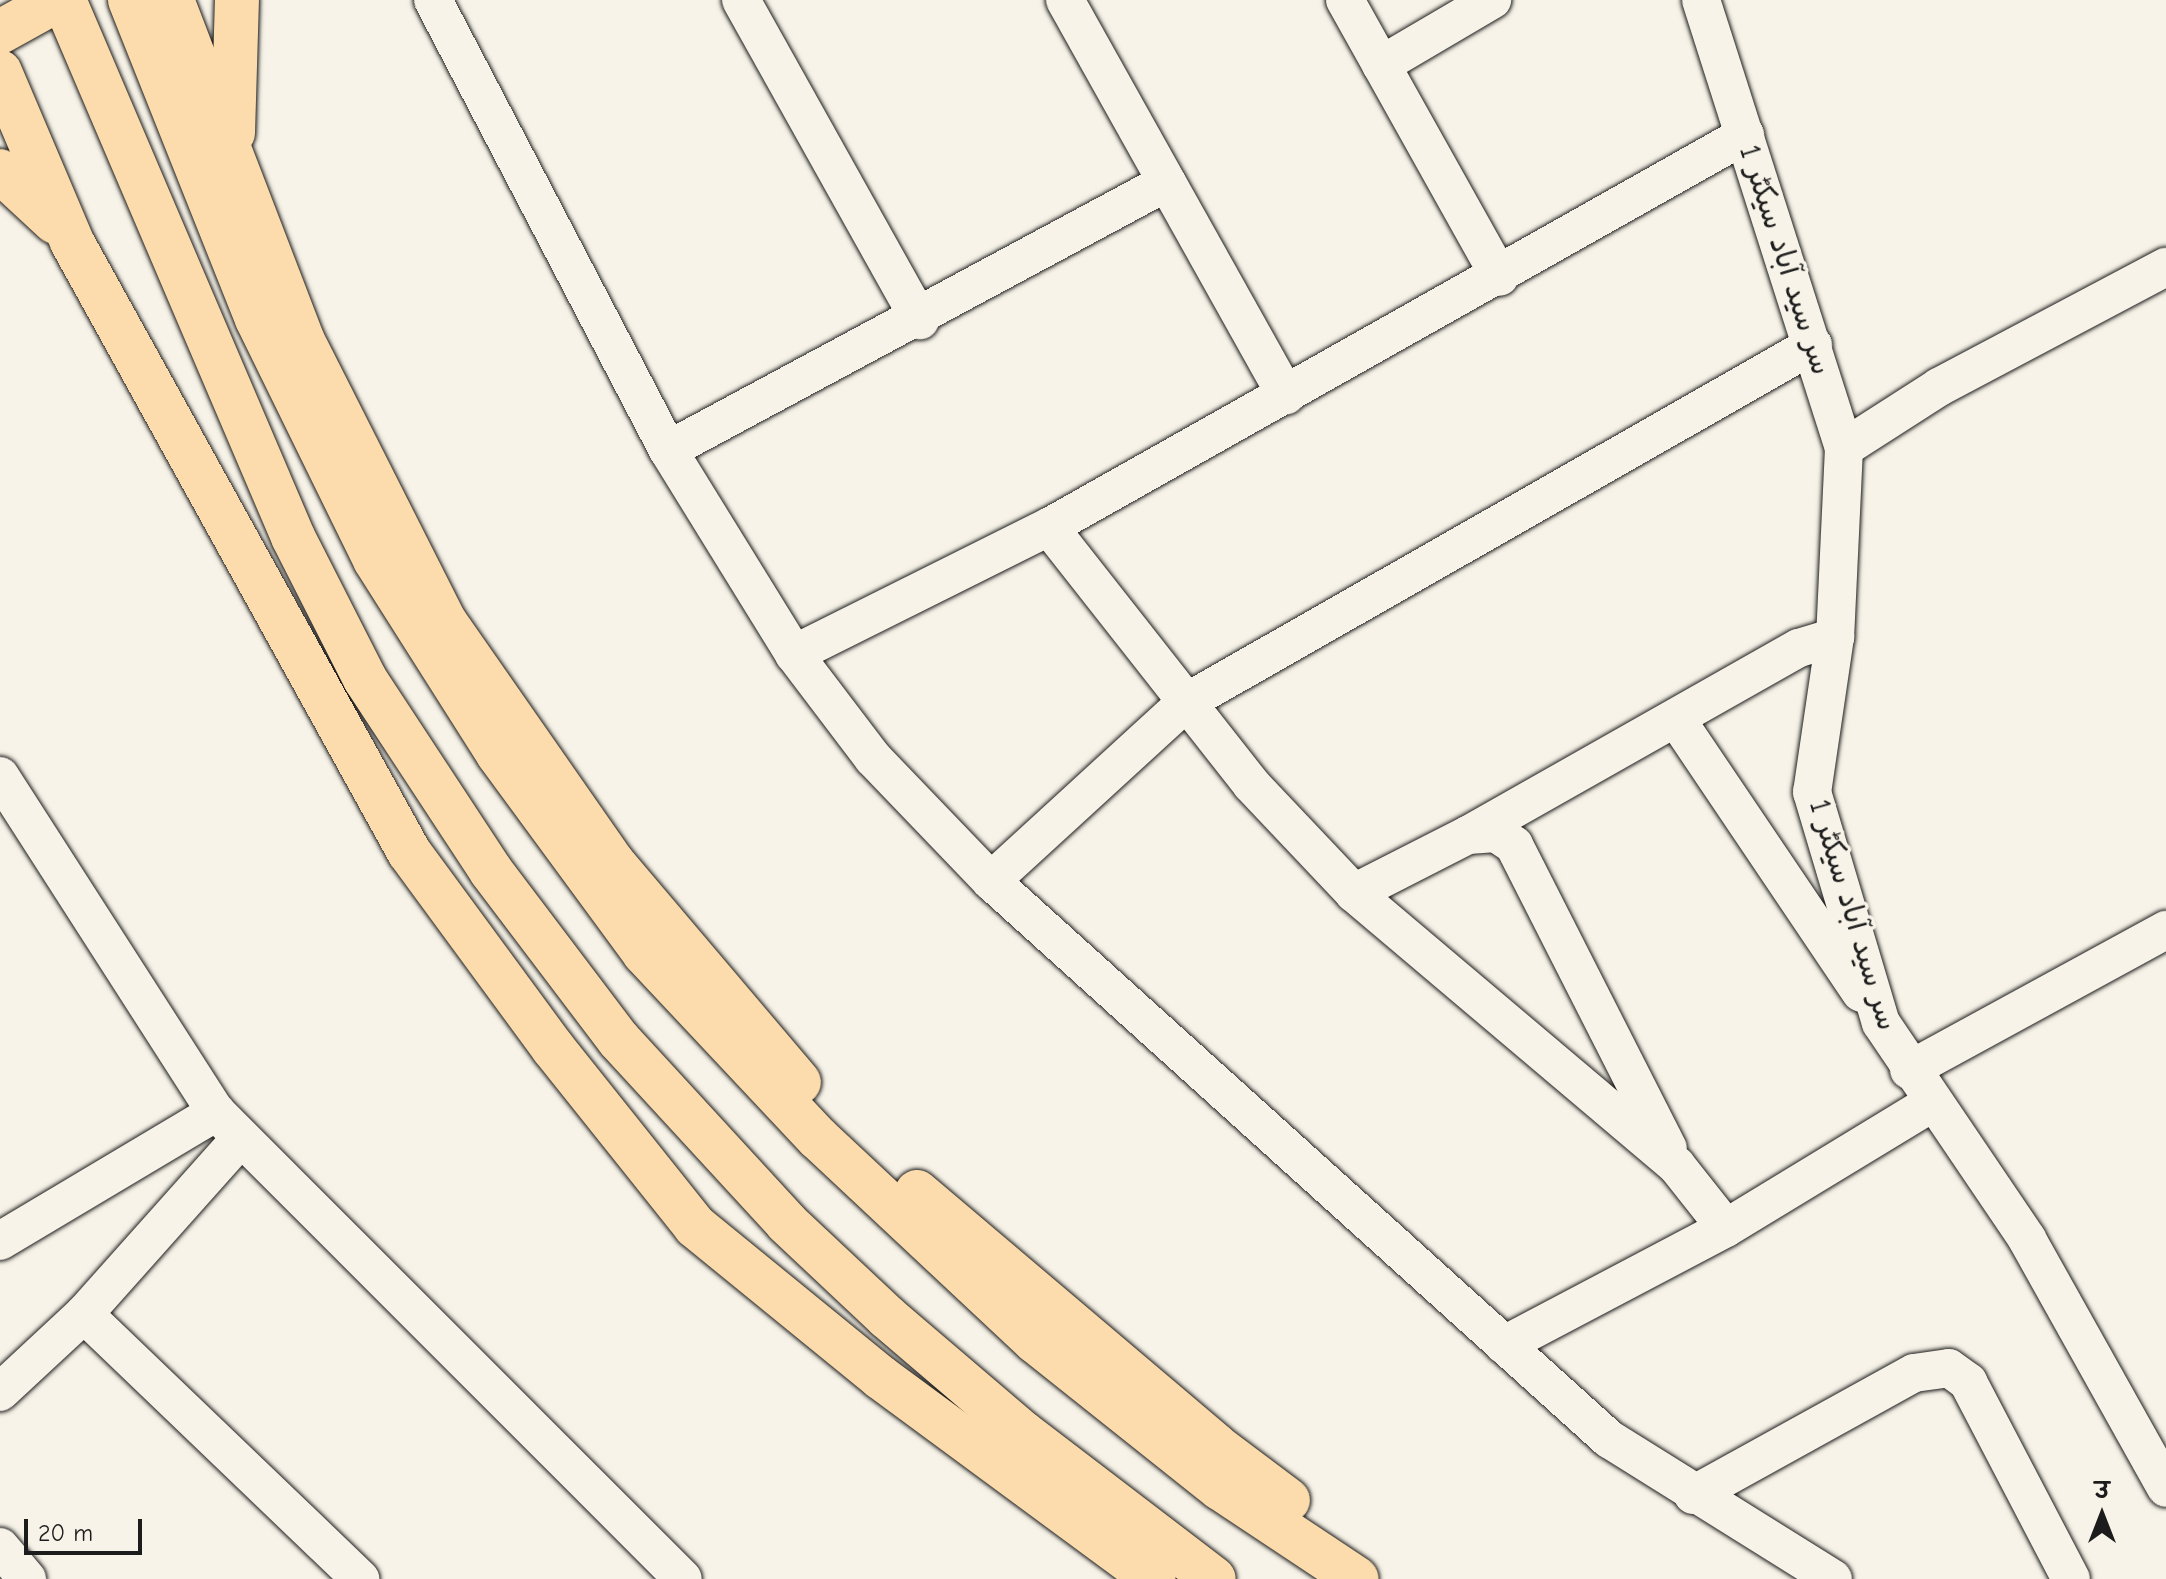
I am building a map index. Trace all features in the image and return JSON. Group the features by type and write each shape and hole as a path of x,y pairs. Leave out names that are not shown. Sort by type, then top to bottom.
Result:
{"highway":[{"path":"0,32 58,0"},
{"path":"64,0 293,537 365,679 491,871 619,1040 787,1223 887,1317 1023,1433 1214,1579"},
{"path":"130,0 257,319 375,560 438,664 569,856 644,953 723,1042 938,1252 1124,1416 1298,1542 1357,1579"},
{"path":"172,0 303,341 445,622 614,864 817,1102 1157,1396 1313,1519 1367,1579"},
{"path":"233,164 237,0"},
{"path":"0,72 72,242 409,852 553,1048 695,1226 880,1377 1154,1579"},
{"path":"0,171 34,197 72,242"}],"street":[{"path":"433,0 668,450 794,654 873,758 991,881 1609,1439 1693,1495 1833,1579"},
{"path":"741,0 920,320"},
{"path":"1065,0 1286,395"},
{"path":"1345,0 1500,277"},
{"path":"1381,65 1492,0"},
{"name":"سر سید آباد سیکٹر 1","path":"1701,0 1844,448 1835,637 1812,792 1881,1023 1909,1070 2027,1239 2166,1488"},
{"path":"794,654 1049,527 1500,277 1745,135"},
{"path":"668,450 920,320 1167,182"},
{"path":"1844,448 1939,387 2166,267"},
{"path":"991,881 1185,703 1813,345"},
{"path":"1049,527 1251,784 1354,893 1676,1165 1726,1228"},
{"path":"1354,893 1468,835 1677,720 1799,648 1835,637"},
{"path":"1677,720 1881,1023"},
{"path":"0,776 228,1125 683,1579"},
{"path":"1468,835 1496,833 1514,845 1676,1165"},
{"path":"1909,1070 2166,930"},
{"path":"1504,1345 1726,1228 1933,1102"},
{"path":"2,1235 228,1125"},
{"path":"0,1392 84,1314 228,1125"},
{"path":"84,1314 360,1579"},
{"path":"1693,1495 1914,1373 1949,1368 1968,1382 2071,1579"},
{"path":"0,1547 27,1579"}]}
